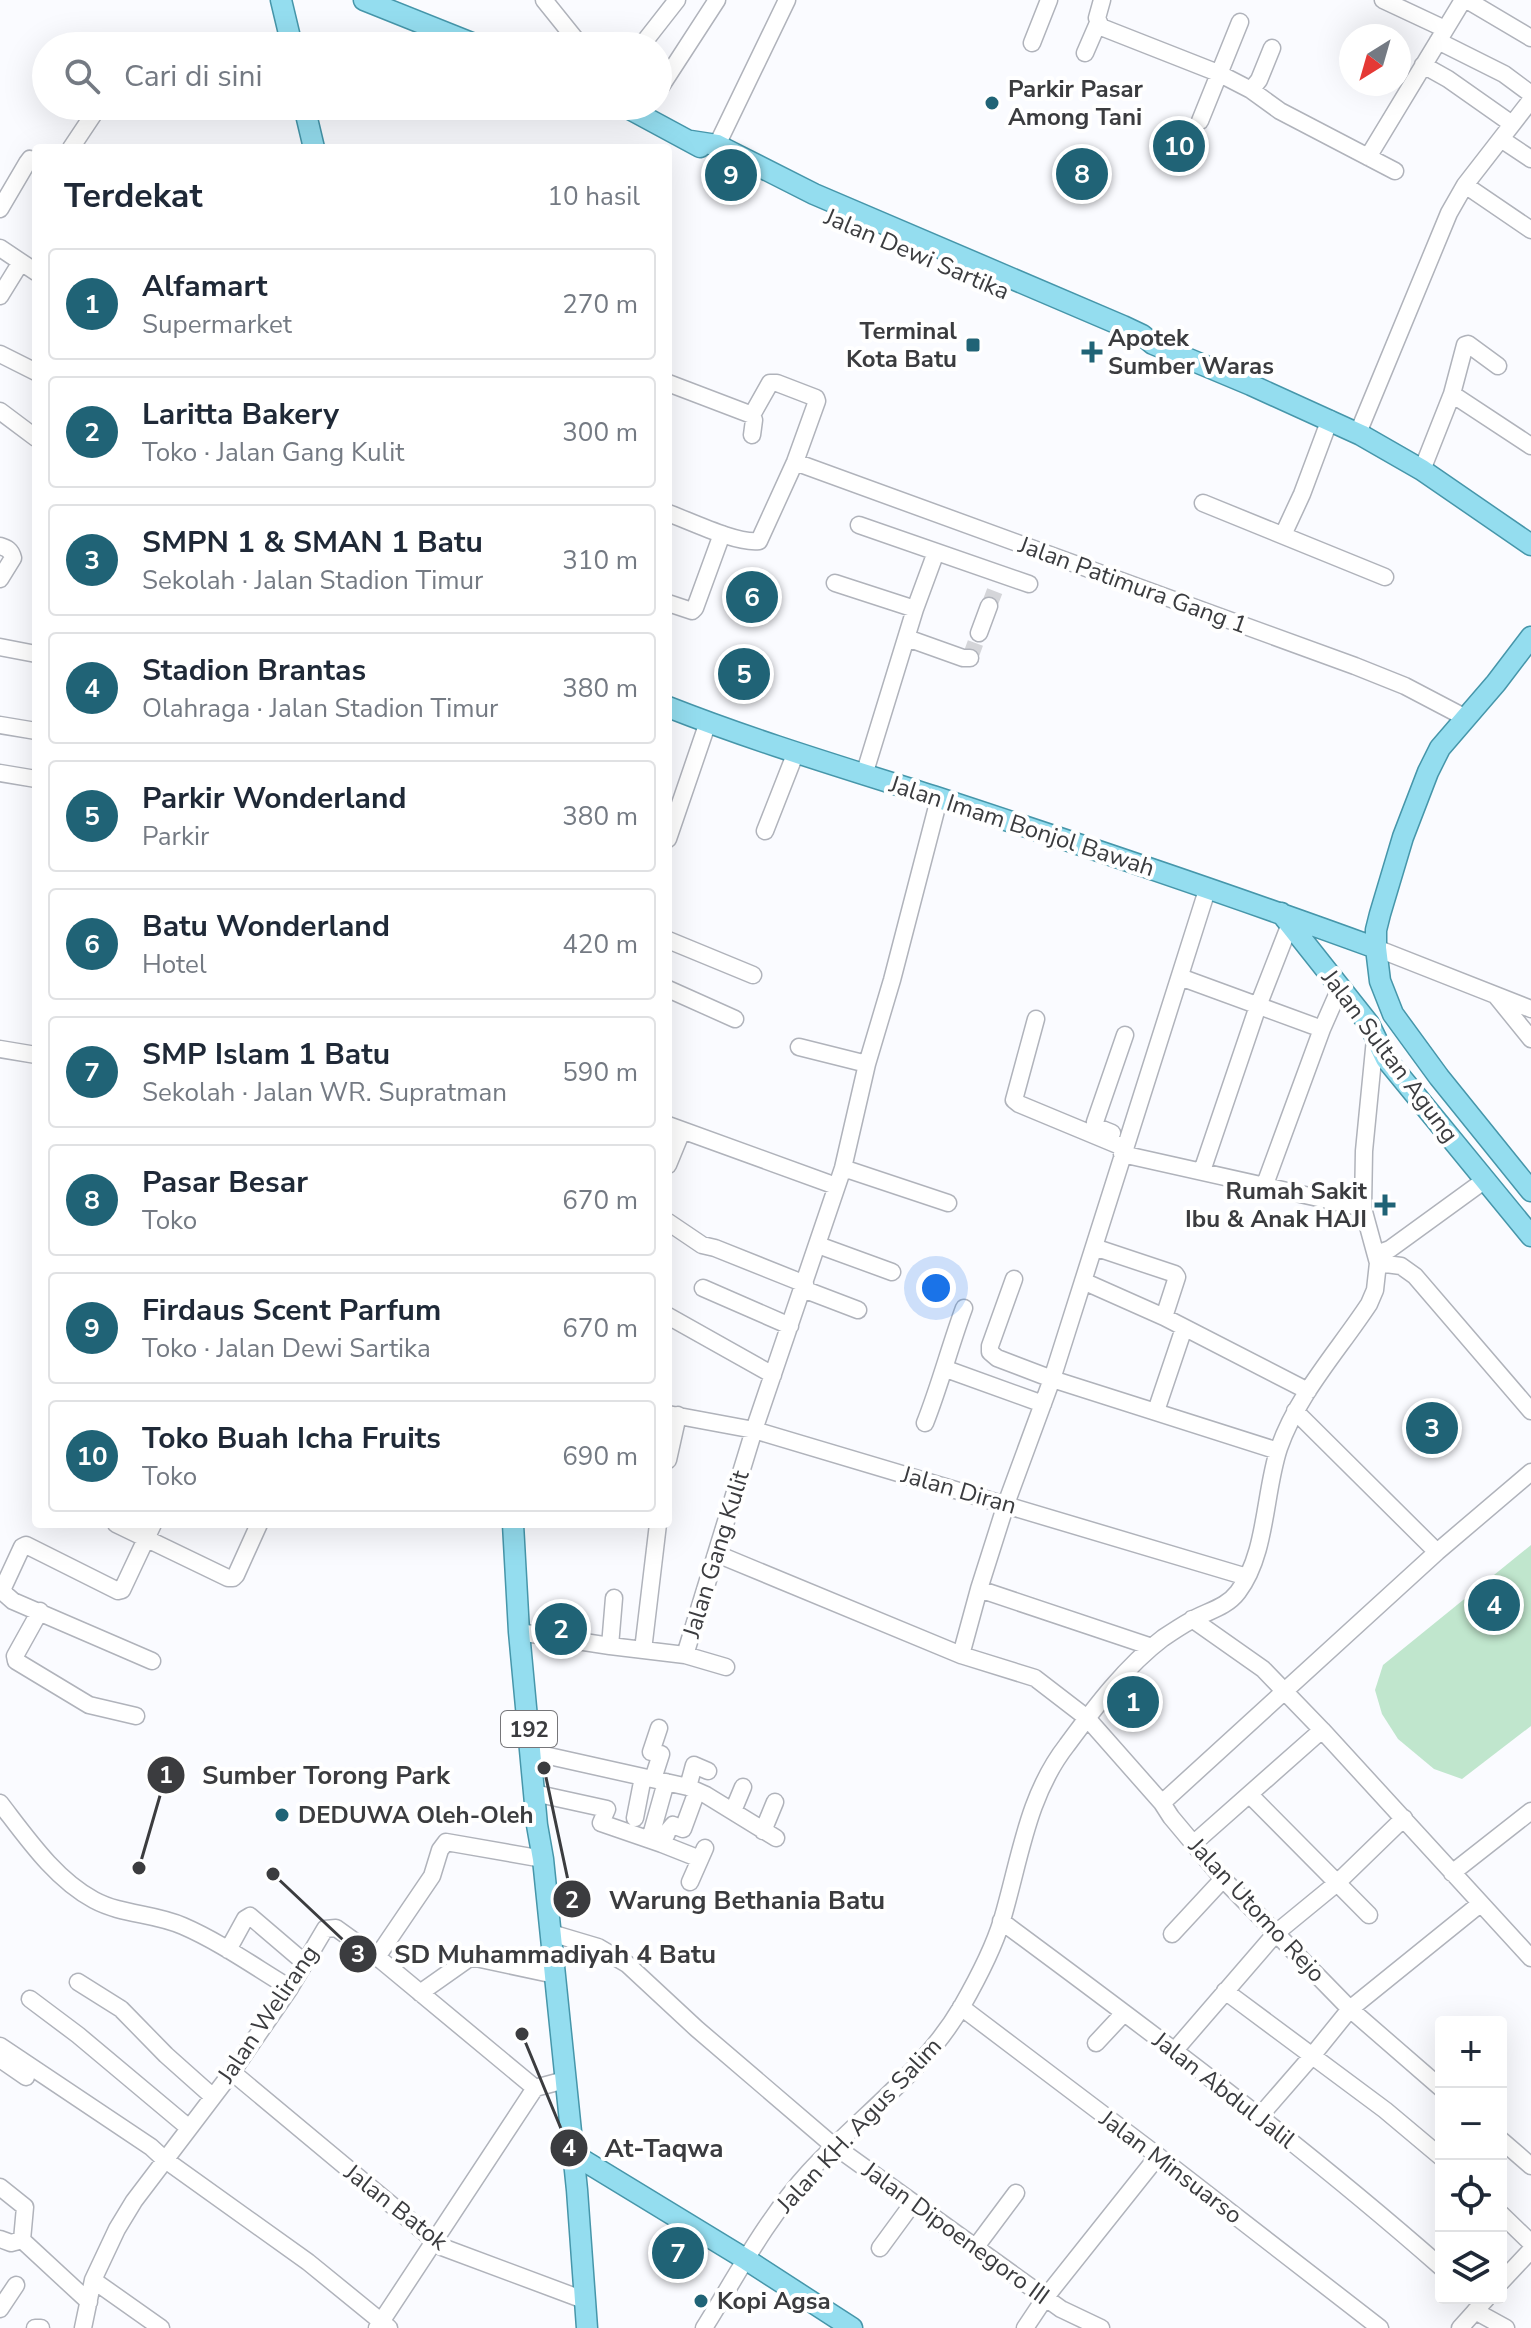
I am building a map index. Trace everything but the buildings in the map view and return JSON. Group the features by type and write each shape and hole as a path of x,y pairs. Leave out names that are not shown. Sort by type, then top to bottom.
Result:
{"main road":[{"path":"364,0 444,32"},
{"path":"285,6 290,32"},
{"path":"307,120 313,144"},
{"name":"Jalan Dewi Sartika","path":"656,120 720,161 811,201 1123,326 1153,344 1330,419 1422,470 1531,545"},
{"name":"Jalan Dewi Sartika","path":"691,141 717,145 811,201"},
{"path":"1376,948 1376,930 1386,892 1428,772 1440,748 1531,637"},
{"name":"Jalan Imam Bonjol Bawah","path":"672,708 864,775 1208,887 1285,918 1376,948"},
{"name":"Jalan Sultan Agung","path":"1285,918 1369,1024 1386,1059 1531,1236"},
{"path":"1313,953 1311,942 1314,937 1331,932"},
{"name":"Jalan Sultan Agung","path":"1376,948 1380,981 1393,1014 1485,1136 1531,1191"},
{"path":"1464,1153 1476,1153 1484,1147 1485,1136"},
{"name":"192","path":"513,1528 519,1632 577,2190 587,2328"},
{"path":"573,2154 852,2328"},
{"path":"577,2190 594,2183 616,2181"}],"street":[{"path":"544,0 570,32"},
{"path":"652,32 677,0"},
{"path":"672,69 717,0"},
{"path":"717,145 787,0"},
{"path":"1032,43 1049,0"},
{"path":"1085,53 1098,23 1102,0"},
{"path":"1411,73 1423,65 1465,0 1531,38"},
{"path":"1358,433 1445,220 1465,185 1531,97 1504,74 1393,2"},
{"path":"1200,121 1240,22"},
{"path":"1098,23 1101,27 1218,73 1251,90 1280,111 1395,171"},
{"path":"1251,90 1259,80 1272,48"},
{"path":"1423,65 1512,124"},
{"path":"1368,157 1397,96"},
{"path":"74,144 90,120"},
{"path":"1501,139 1531,159"},
{"path":"0,209 32,160"},
{"path":"1465,185 1531,230"},
{"path":"0,248 32,269"},
{"path":"0,296 21,262"},
{"path":"1422,470 1452,394 1467,344 1498,366"},
{"path":"0,354 32,370"},
{"path":"672,515 722,534 751,542 759,541 795,462 816,398 770,383 752,415 752,435"},
{"path":"672,385 752,415"},
{"path":"1452,394 1531,446"},
{"path":"0,411 32,435"},
{"path":"1283,535 1330,419"},
{"name":"Jalan Patimura Gang 1","path":"795,462 1355,666 1420,693 1466,718"},
{"path":"1203,503 1385,577"},
{"path":"859,525 936,552 999,579 1029,584"},
{"path":"672,604 692,611 695,608 722,534"},
{"path":"0,546 7,548 13,558 0,579"},
{"path":"864,775 915,609 936,552"},
{"path":"835,583 915,609"},
{"path":"979,633 989,606"},
{"path":"907,638 970,658"},
{"path":"0,647 32,653"},
{"path":"674,804 708,722"},
{"path":"0,725 32,730"},
{"path":"765,831 796,752"},
{"path":"0,773 32,778"},
{"name":"Jalan Gang Kulit","path":"519,1632 685,1655 754,1430 843,1168 867,1064 939,799"},
{"path":"961,1655 1006,1504 1052,1379 1208,887"},
{"path":"1202,1171 1285,918"},
{"path":"672,942 753,975"},
{"path":"1376,948 1531,1009"},
{"path":"1180,977 1322,1029"},
{"path":"1264,1187 1340,988"},
{"path":"672,991 735,1019"},
{"path":"1495,994 1531,1039"},
{"path":"1036,1019 1014,1100 1019,1104 1125,1147 1202,1171 1363,1208"},
{"path":"1125,1035 1095,1126 1125,1147"},
{"name":"Jalan KH. Agus Salim","path":"704,2328 784,2202 834,2145 915,2070 961,2007 993,1946 1039,1789 1063,1749 1152,1647 1192,1619 1218,1609 1237,1594 1247,1577 1278,1451 1295,1411 1369,1304 1375,1290 1377,1258 1363,1208 1364,1151 1375,1039"},
{"path":"799,1047 867,1064"},
{"path":"0,1049 32,1054"},
{"path":"675,1128 836,1186"},
{"path":"843,1168 948,1203"},
{"path":"1377,1258 1485,1180"},
{"path":"672,1225 706,1247 715,1248 858,1310"},
{"path":"818,1245 892,1272"},
{"path":"1094,1247 1175,1274 1177,1277 1164,1317"},
{"path":"1377,1258 1401,1266 1415,1276 1531,1411"},
{"path":"1014,1279 990,1346 990,1352 997,1358 1052,1379 1278,1451"},
{"path":"1083,1281 1164,1317 1308,1391"},
{"path":"703,1288 790,1326"},
{"path":"925,1423 946,1369 964,1308"},
{"path":"672,1318 773,1375"},
{"path":"1156,1411 1184,1328"},
{"path":"946,1369 1043,1404"},
{"path":"1295,1411 1437,1552"},
{"name":"Jalan Diran","path":"673,1414 754,1430 1247,1577"},
{"path":"1162,1803 1437,1552 1531,1472"},
{"path":"152,1661 13,1601 3,1591 22,1547 32,1546 118,1591 125,1587 150,1531 228,1578 233,1578 255,1528"},
{"path":"643,1650 658,1528"},
{"name":"Jalan Utomo Rejo","path":"717,1554 961,1655 1035,1678 1087,1718 1162,1803 1223,1879 1350,2009 1435,2083"},
{"path":"979,1589 1152,1647"},
{"path":"610,1646 614,1598"},
{"path":"40,1611 15,1656 16,1661 89,1705 136,1716"},
{"path":"1192,1619 1263,1669 1531,1958"},
{"path":"685,1655 726,1667"},
{"path":"635,1818 654,1779 661,1754 651,1752 659,1728"},
{"path":"1193,1844 1322,1730"},
{"path":"531,1752 697,1791 769,1834 775,1802"},
{"path":"656,1841 673,1825 683,1829 697,1791 694,1765 710,1774"},
{"path":"654,1779 656,1841"},
{"path":"733,1811 743,1787"},
{"path":"534,1793 607,1809 601,1823 703,1854 690,1882"},
{"path":"1250,1795 1369,1915"},
{"path":"0,1803 49,1864 92,1899 114,1910 182,1925 290,1988"},
{"path":"1452,1873 1531,1811"},
{"path":"1175,2050 1276,1933 1337,1883 1404,1818"},
{"path":"377,1957 432,1876 440,1850 446,1842 543,1859"},
{"path":"1172,1934 1223,1879"},
{"path":"1259,2117 1350,2009 1480,1904"},
{"path":"228,1950 245,1919 250,1916 305,1963"},
{"name":"Jalan Abdul Jalil","path":"1001,1921 1175,2050 1373,2207 1435,2262"},
{"name":"Jalan Welirang","path":"83,2328 93,2280 117,2229 164,2159 232,2072 290,1988 325,1929 331,1926 336,1928 377,1957 535,2088"},
{"name":"Jalan Dipoenegoro III","path":"551,1933 598,1947 627,1964 697,2029 834,2145 1061,2309 1101,2328"},
{"path":"420,1993 471,1957 555,1975"},
{"path":"78,1982 121,2009 212,2096"},
{"path":"1225,1991 1385,2110 1435,2152"},
{"path":"30,1999 90,2044 189,2128"},
{"name":"Jalan Minsuarso","path":"961,2007 1380,2328"},
{"path":"1096,2043 1124,2013"},
{"path":"0,2046 151,2147 308,2262 382,2326 535,2088 565,2080"},
{"path":"0,2059 146,2155 164,2159"},
{"name":"Jalan Batok","path":"232,2072 434,2241 451,2252 584,2300"},
{"path":"1507,2145 1531,2166"},
{"path":"1025,2328 1045,2298 1158,2156"},
{"path":"0,2187 25,2207 22,2240"},
{"path":"975,2248 1016,2193"},
{"path":"880,2248 913,2203"},
{"path":"1507,2220 1531,2243"},
{"path":"0,2239 11,2243 22,2240"},
{"path":"22,2240 89,2302"},
{"path":"1507,2276 1531,2250"},
{"path":"93,2280 161,2328"},
{"path":"0,2309 16,2285"},
{"path":"1460,2328 1479,2304"},
{"path":"1481,2304 1506,2328"}],"green space":[{"path":"1531,1545 1531,1726 1462,1779 1434,1769 1398,1739 1382,1714 1375,1690 1383,1665"}],"tunnel":[{"path":"989,606 997,585"},
{"path":"970,658 979,633"}],"place":[{"name":"Parkir Pasar Among Tani","path":"992,103"},
{"name":"Toko Buah Icha Fruits","path":"1179,146"},
{"name":"Pasar Besar","path":"1082,174"},
{"name":"Firdaus Scent Parfum","path":"731,175"},
{"name":"Terminal Kota Batu","path":"973,345"},
{"name":"Apotek Sumber Waras","path":"1092,352"},
{"name":"Batu Wonderland","path":"752,597"},
{"name":"Parkir Wonderland","path":"744,674"},
{"name":"Rumah Sakit Ibu & Anak HAJI","path":"1385,1205"},
{"name":"SMPN 1 & SMAN 1 Batu","path":"1432,1428"},
{"name":"Stadion Brantas","path":"1494,1605"},
{"name":"Laritta Bakery","path":"561,1629"},
{"name":"Alfamart","path":"1133,1702"},
{"name":"Warung Bethania Batu","path":"544,1768"},
{"name":"DEDUWA Oleh-Oleh","path":"282,1815"},
{"name":"Sumber Torong Park","path":"139,1868"},
{"name":"SD Muhammadiyah 4 Batu","path":"273,1874"},
{"name":"At-Taqwa","path":"522,2034"},
{"name":"SMP Islam 1 Batu","path":"678,2253"},
{"name":"Kopi Agsa","path":"701,2301"}]}
